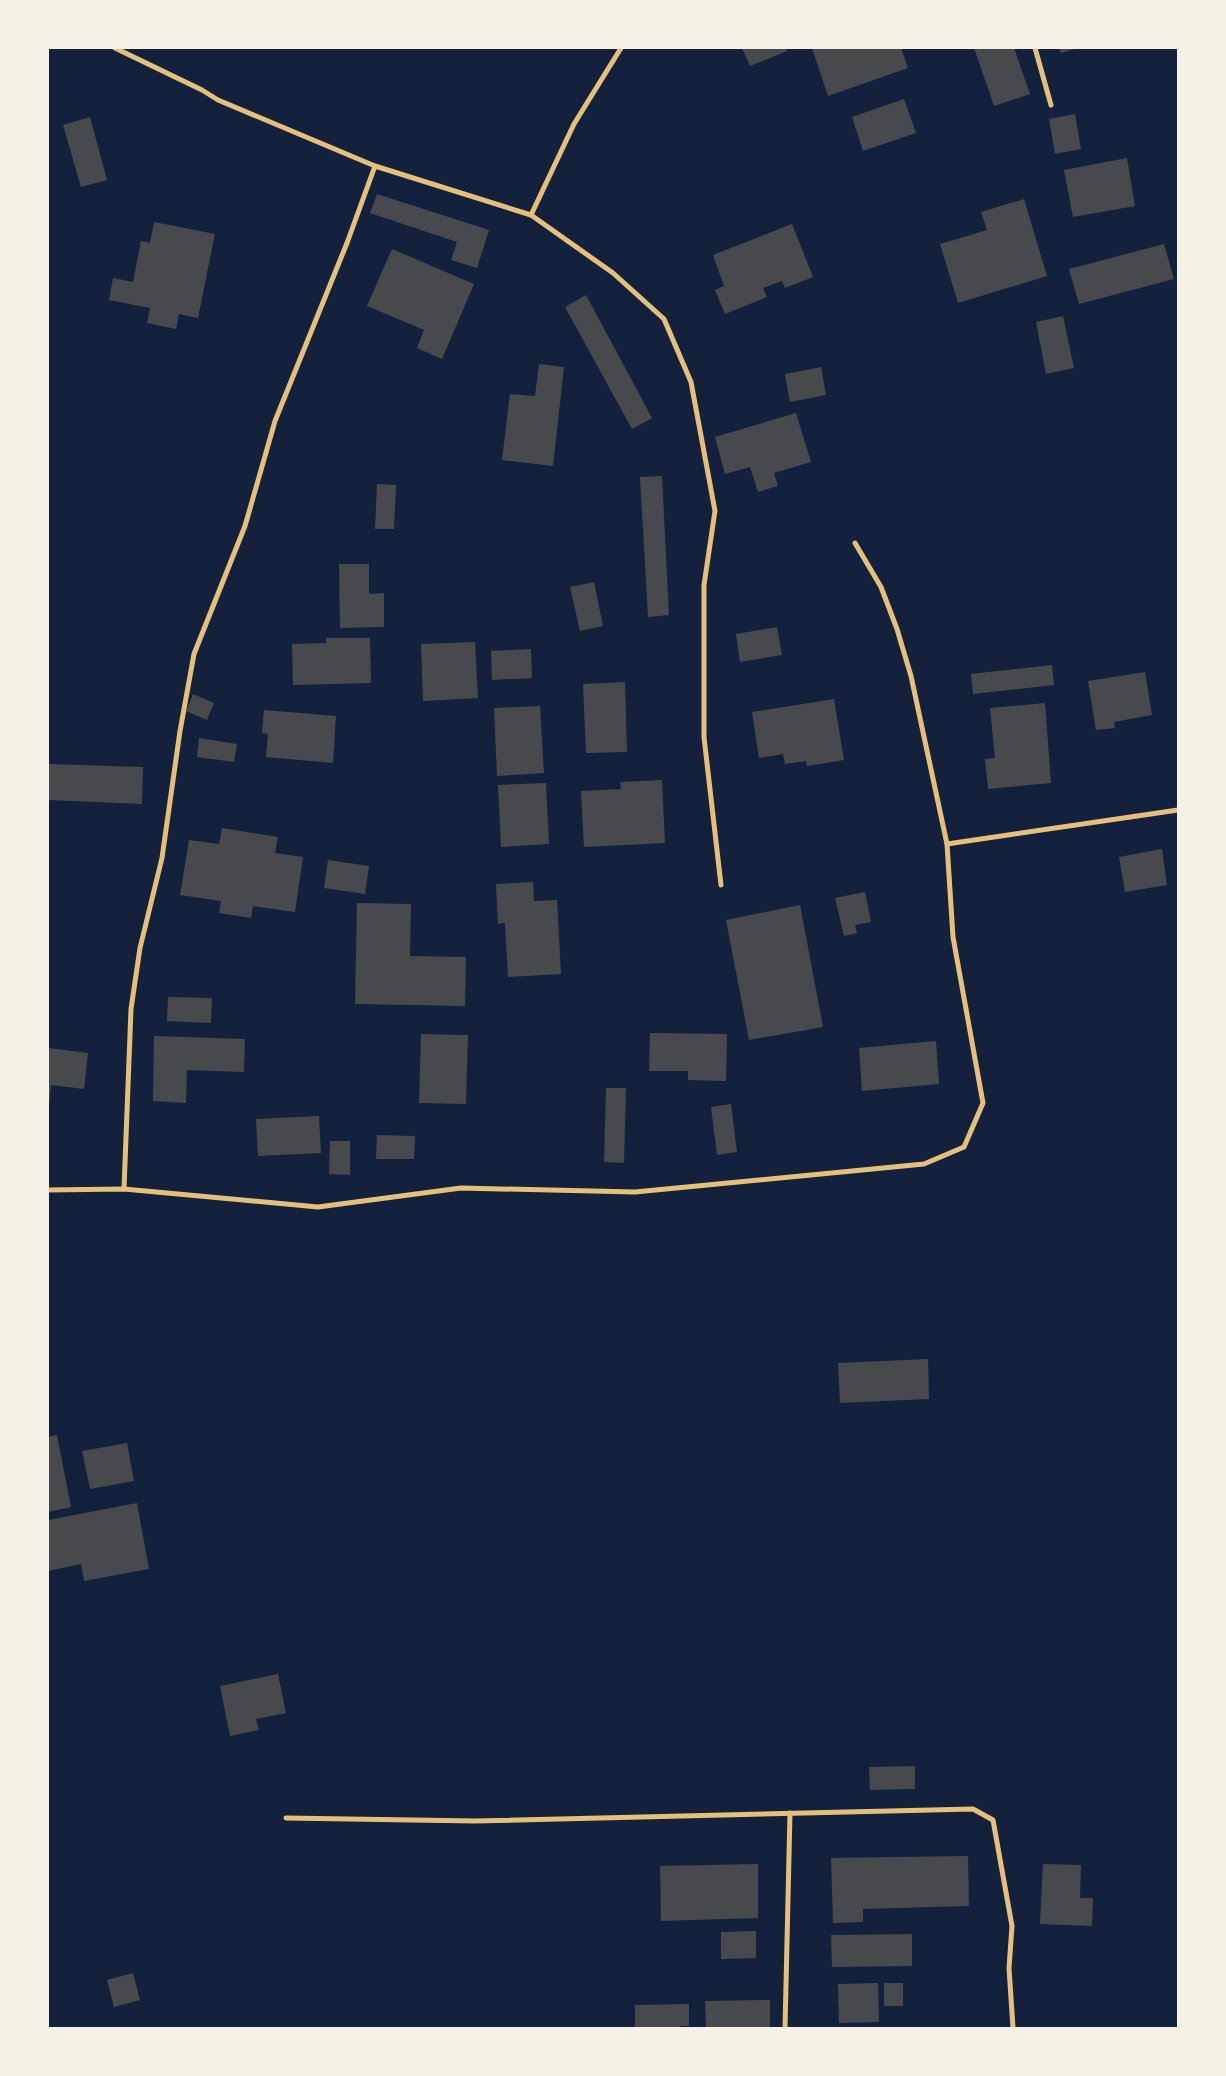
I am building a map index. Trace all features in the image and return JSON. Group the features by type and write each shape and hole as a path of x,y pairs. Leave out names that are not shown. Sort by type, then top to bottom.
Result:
{"street":[{"path":"115,48 202,90 218,100 375,166 532,215 614,273 664,320 691,382 716,512 704,585 704,737 721,885"},
{"path":"532,215 574,124 621,48"},
{"path":"1035,48 1051,105"},
{"path":"124,1189 131,1010 140,948 162,858 180,731 194,654 245,526 275,421 347,243 375,166"},
{"path":"48,1190 124,1189 318,1207 461,1188 635,1192 924,1164 964,1147 983,1103 953,937 947,844 911,676 897,629 880,587 855,543"},
{"path":"947,844 1178,810"},
{"path":"286,1818 475,1820 972,1809 993,1820 1012,1926 1009,1968 1013,2028"},
{"path":"785,2028 790,1813"}],"building":[{"path":"742,48 785,48 787,51 750,66"},
{"path":"812,48 901,48 908,68 828,96"},
{"path":"974,48 1014,48 1030,94 994,106"},
{"path":"1059,48 1078,48 1061,53"},
{"path":"904,99 916,133 863,151 852,117"},
{"path":"1075,114 1081,149 1055,154 1049,119"},
{"path":"90,117 107,180 81,187 63,125"},
{"path":"1127,158 1135,206 1073,217 1064,170"},
{"path":"377,194 489,230 477,268 451,260 457,242 370,213"},
{"path":"1024,199 1047,276 958,303 940,244 987,230 981,212"},
{"path":"154,222 215,234 198,318 179,314 176,329 147,323 150,308 109,300 113,278 133,282 141,241 150,243"},
{"path":"792,224 813,277 785,288 782,281 763,288 767,297 725,314 715,290 724,286 713,255"},
{"path":"1164,244 1174,279 1079,304 1069,269"},
{"path":"392,249 474,284 442,359 417,348 424,330 367,306"},
{"path":"586,295 652,418 632,429 565,307"},
{"path":"1063,316 1074,368 1046,374 1036,322"},
{"path":"539,364 564,367 553,466 502,460 510,394 535,396"},
{"path":"821,367 826,395 790,402 785,374"},
{"path":"796,413 811,462 774,473 778,486 758,492 750,467 725,474 715,437"},
{"path":"662,476 669,615 648,617 640,477"},
{"path":"377,484 396,485 394,529 375,529"},
{"path":"339,564 369,564 369,594 384,593 384,627 340,628"},
{"path":"594,582 603,626 580,631 570,587"},
{"path":"777,627 782,655 740,662 736,634"},
{"path":"326,638 370,638 371,683 293,685 292,644 326,643"},
{"path":"475,642 478,698 423,701 421,644"},
{"path":"531,649 532,678 492,680 491,651"},
{"path":"1052,665 1054,685 973,694 971,674"},
{"path":"1145,672 1152,715 1114,722 1115,728 1096,730 1088,681"},
{"path":"625,682 627,752 586,753 583,684"},
{"path":"193,694 214,703 207,720 186,711"},
{"path":"834,699 844,760 807,766 806,761 785,764 783,754 759,758 752,712"},
{"path":"1045,703 1051,783 988,789 985,759 995,758 990,708"},
{"path":"540,706 544,773 497,776 494,708"},
{"path":"264,710 336,716 333,763 266,757 268,734 262,733"},
{"path":"199,738 237,744 234,762 197,757"},
{"path":"48,764 143,767 142,804 48,800"},
{"path":"662,780 665,843 584,847 581,791 621,789 620,782"},
{"path":"546,783 549,844 501,847 498,785"},
{"path":"222,828 278,837 275,853 303,857 295,912 253,906 251,918 219,913 221,901 180,895 189,840 219,844"},
{"path":"1162,849 1167,885 1125,892 1119,857"},
{"path":"328,860 369,866 365,894 324,888"},
{"path":"533,882 534,901 557,900 561,974 508,977 505,923 498,924 496,884"},
{"path":"865,892 871,922 855,925 857,933 844,936 835,898"},
{"path":"357,903 411,904 410,956 466,957 465,1006 355,1004"},
{"path":"800,905 823,1027 749,1040 726,920"},
{"path":"168,997 212,998 211,1023 167,1021"},
{"path":"650,1033 727,1034 726,1081 688,1080 688,1071 649,1071"},
{"path":"421,1034 468,1035 466,1104 419,1103"},
{"path":"154,1036 245,1039 244,1072 187,1070 186,1103 153,1101"},
{"path":"936,1041 939,1084 862,1091 859,1048"},
{"path":"48,1048 88,1053 84,1089 51,1085 49,1106"},
{"path":"606,1088 626,1088 624,1163 604,1162"},
{"path":"731,1104 737,1152 717,1155 711,1107"},
{"path":"319,1116 321,1153 258,1156 256,1119"},
{"path":"377,1135 415,1136 414,1159 376,1159"},
{"path":"330,1141 350,1141 350,1175 329,1174"},
{"path":"928,1359 929,1399 840,1403 838,1363"},
{"path":"57,1435 71,1507 48,1512 48,1437"},
{"path":"127,1443 134,1481 90,1489 82,1451"},
{"path":"137,1503 149,1569 84,1581 81,1564 48,1571 48,1520"},
{"path":"278,1674 286,1713 256,1719 259,1730 230,1736 220,1686"},
{"path":"915,1766 915,1789 870,1790 869,1767"},
{"path":"968,1856 969,1906 863,1909 863,1922 833,1923 831,1858"},
{"path":"758,1864 758,1918 661,1921 660,1866"},
{"path":"1043,1864 1081,1865 1080,1898 1093,1898 1092,1926 1040,1924"},
{"path":"756,1931 756,1958 721,1959 721,1932"},
{"path":"912,1934 912,1966 832,1967 831,1935"},
{"path":"133,1973 140,2000 114,2007 107,1980"},
{"path":"878,1983 879,2022 839,2023 838,1984"},
{"path":"884,1983 903,1983 903,2006 884,2006"},
{"path":"770,2000 770,2028 706,2028 705,2001"},
{"path":"689,2004 689,2026 680,2026 680,2028 635,2028 635,2005"}]}
